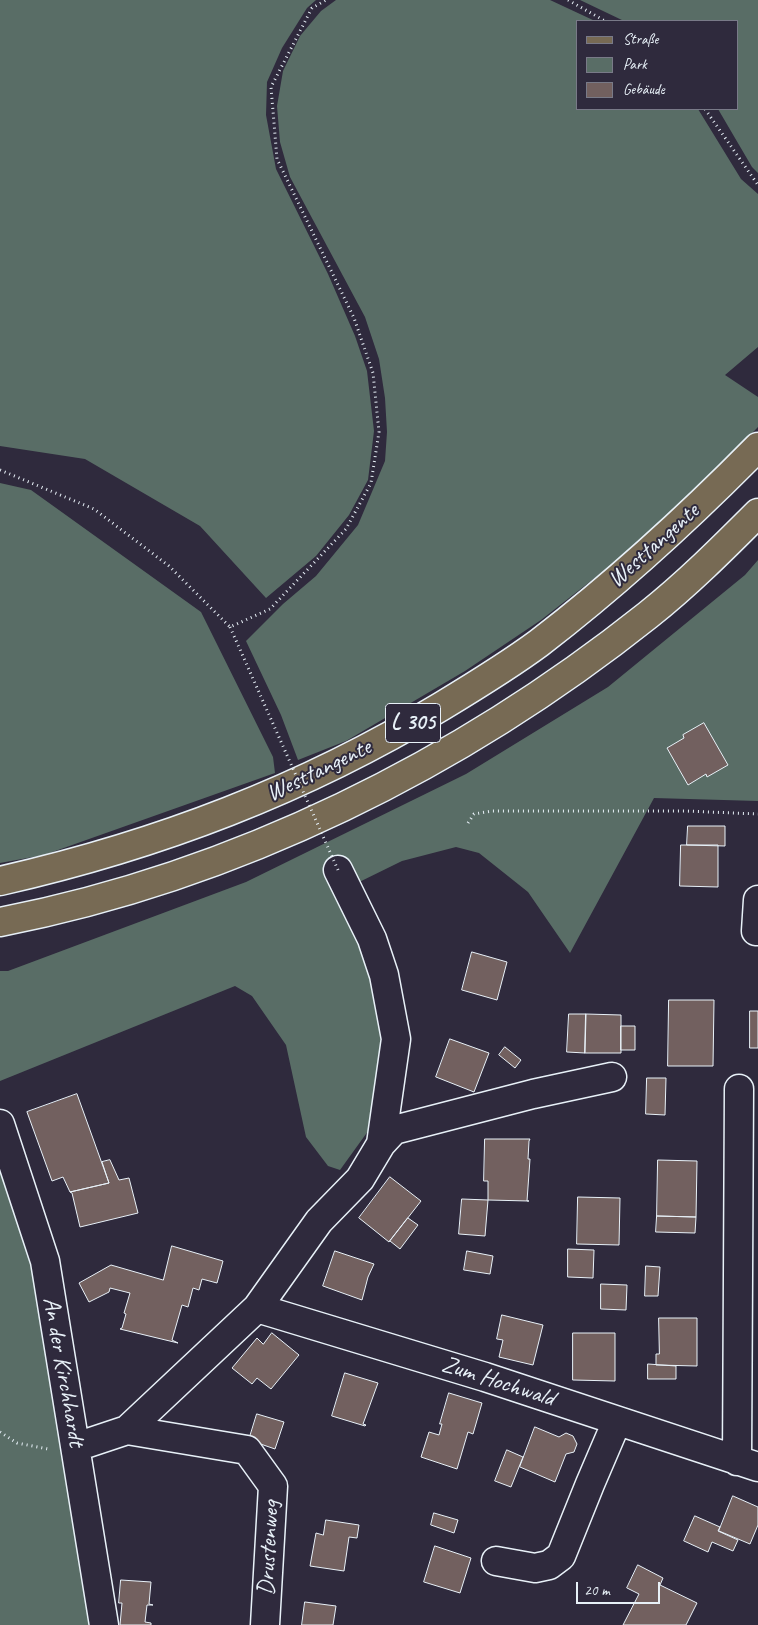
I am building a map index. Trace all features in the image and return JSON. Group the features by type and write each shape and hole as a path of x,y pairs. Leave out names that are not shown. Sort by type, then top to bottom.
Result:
{"main road":[{"name":"Westtangente","path":"0,881 122,850 207,821 280,791 347,759 413,724 538,644 598,596 705,500 758,446"},
{"name":"Westtangente","path":"0,922 96,898 171,876 245,849 317,818 396,780 482,731 588,661 650,613 715,555 758,513"}],"street":[{"path":"338,870 372,938 384,975 396,1039 381,1144"},
{"path":"756,931 758,900"},
{"path":"76,1447 127,1430 257,1308 319,1220 360,1179 381,1144 394,1130 533,1094 612,1077"},
{"name":"Zum Hochwald","path":"257,1308 485,1377 748,1464 739,1089"},
{"name":"An der Kirchhardt","path":"0,1124 45,1261 104,1625"},
{"path":"496,1561 535,1568 549,1565 562,1556 617,1421"},
{"name":"Drustenweg","path":"127,1430 246,1450 273,1486 265,1625"}],"path":[{"path":"230,628 270,609 346,529 371,483 379,432 373,373 354,318 277,159 271,87 312,8 326,0"},
{"path":"568,0 603,20"},
{"path":"706,110 758,185"},
{"path":"0,470 94,509 169,566 230,628 338,870"},
{"path":"468,823 474,814 492,811 685,811 758,814"},
{"path":"0,1432 17,1443 53,1450 76,1447"}],"green space":[{"path":"0,0 316,0 307,8 282,48 267,82 266,115 276,169 328,274 355,336 367,371 374,431 368,480 349,515 316,556 266,598 200,526 85,459 0,446"},
{"path":"336,0 550,0 593,20 576,20 576,110 699,110 741,179 758,194 758,347 725,375 758,397 758,427 699,488 624,555 541,620 465,671 346,741 298,760 281,715 246,641 283,604 316,576 358,525 385,461 387,432 385,398 379,359 365,317 290,177 280,142 277,106 283,71 300,36 321,11"},
{"path":"580,0 758,0 758,173 752,167 719,110 738,110 738,20 622,20"},
{"path":"0,483 31,490 201,612 273,757 275,773 44,855 0,863"},
{"path":"758,560 758,801 654,798 570,953 528,892 479,853 456,847 402,861 345,889 394,1026 371,1127 340,1170 328,1166 306,1137 286,1045 252,996 235,986 0,1081 0,971 8,971 246,882 466,774 608,687 745,575"},
{"path":"0,1138 44,1278 100,1625 0,1625"}],"building":[{"path":"704,723 728,765 707,777 706,774 688,785 667,748 684,738 683,735"},
{"path":"688,826 725,826 725,846 687,845"},
{"path":"681,845 718,845 718,887 680,886"},
{"path":"472,952 507,962 497,1000 462,990"},
{"path":"669,1000 714,1000 713,1066 668,1066"},
{"path":"750,1011 758,1011 758,1048 750,1048"},
{"path":"569,1014 586,1014 585,1053 567,1052"},
{"path":"586,1014 621,1015 621,1053 585,1053"},
{"path":"621,1026 635,1026 635,1050 621,1050"},
{"path":"450,1039 489,1053 474,1092 436,1077"},
{"path":"505,1047 521,1060 515,1068 499,1055"},
{"path":"647,1078 666,1078 665,1115 646,1114"},
{"path":"77,1094 109,1183 70,1192 63,1177 52,1181 27,1112"},
{"path":"485,1139 530,1139 527,1201 488,1200 488,1181 484,1181"},
{"path":"110,1160 119,1180 129,1178 138,1213 80,1227 72,1193 70,1192 109,1183 102,1162"},
{"path":"658,1160 697,1161 696,1217 657,1216"},
{"path":"390,1177 421,1201 389,1242 359,1218"},
{"path":"578,1197 620,1198 619,1245 577,1244"},
{"path":"462,1199 488,1200 485,1236 459,1234"},
{"path":"657,1216 696,1217 695,1233 656,1232"},
{"path":"408,1218 418,1225 400,1249 390,1241"},
{"path":"172,1246 223,1261 217,1283 202,1279 199,1290 193,1288 188,1307 182,1305 172,1340 178,1343 120,1329 126,1314 124,1313 130,1293 110,1288 109,1292 89,1302 79,1283 111,1265 163,1280"},
{"path":"568,1249 594,1250 593,1278 568,1277"},
{"path":"335,1251 374,1264 368,1277 362,1300 323,1286"},
{"path":"467,1251 493,1256 490,1274 464,1270"},
{"path":"646,1266 660,1267 658,1296 645,1296"},
{"path":"601,1284 627,1285 626,1310 601,1309"},
{"path":"502,1315 543,1325 533,1365 499,1357 503,1340 497,1339"},
{"path":"659,1318 697,1318 697,1366 656,1365 656,1354 659,1354"},
{"path":"272,1333 299,1355 271,1389 257,1378 252,1384 232,1368 257,1338 263,1344"},
{"path":"573,1333 615,1333 615,1381 573,1380"},
{"path":"648,1364 676,1366 676,1379 648,1379"},
{"path":"345,1373 378,1383 363,1424 365,1426 332,1416"},
{"path":"449,1393 482,1403 473,1434 468,1432 457,1469 421,1457 429,1432 439,1435 442,1424 440,1424"},
{"path":"257,1414 284,1422 275,1449 249,1440"},
{"path":"535,1427 559,1437 566,1433 573,1436 577,1444 574,1452 566,1454 555,1482 520,1467"},
{"path":"507,1450 523,1457 511,1487 495,1481"},
{"path":"733,1496 758,1507 758,1525 750,1544 719,1531"},
{"path":"434,1513 458,1520 454,1533 431,1525"},
{"path":"695,1516 720,1527 718,1531 738,1540 733,1551 712,1542 708,1552 684,1541"},
{"path":"326,1520 359,1525 357,1538 349,1537 344,1571 310,1566 316,1533 323,1535"},
{"path":"435,1546 471,1558 460,1593 424,1582"},
{"path":"638,1565 663,1578 660,1585 697,1603 686,1625 623,1625 639,1594 627,1588"},
{"path":"121,1580 151,1582 149,1604 153,1605 147,1605 145,1622 151,1623 151,1625 120,1625 122,1603 119,1603"},
{"path":"305,1602 336,1606 333,1625 302,1625"}]}
